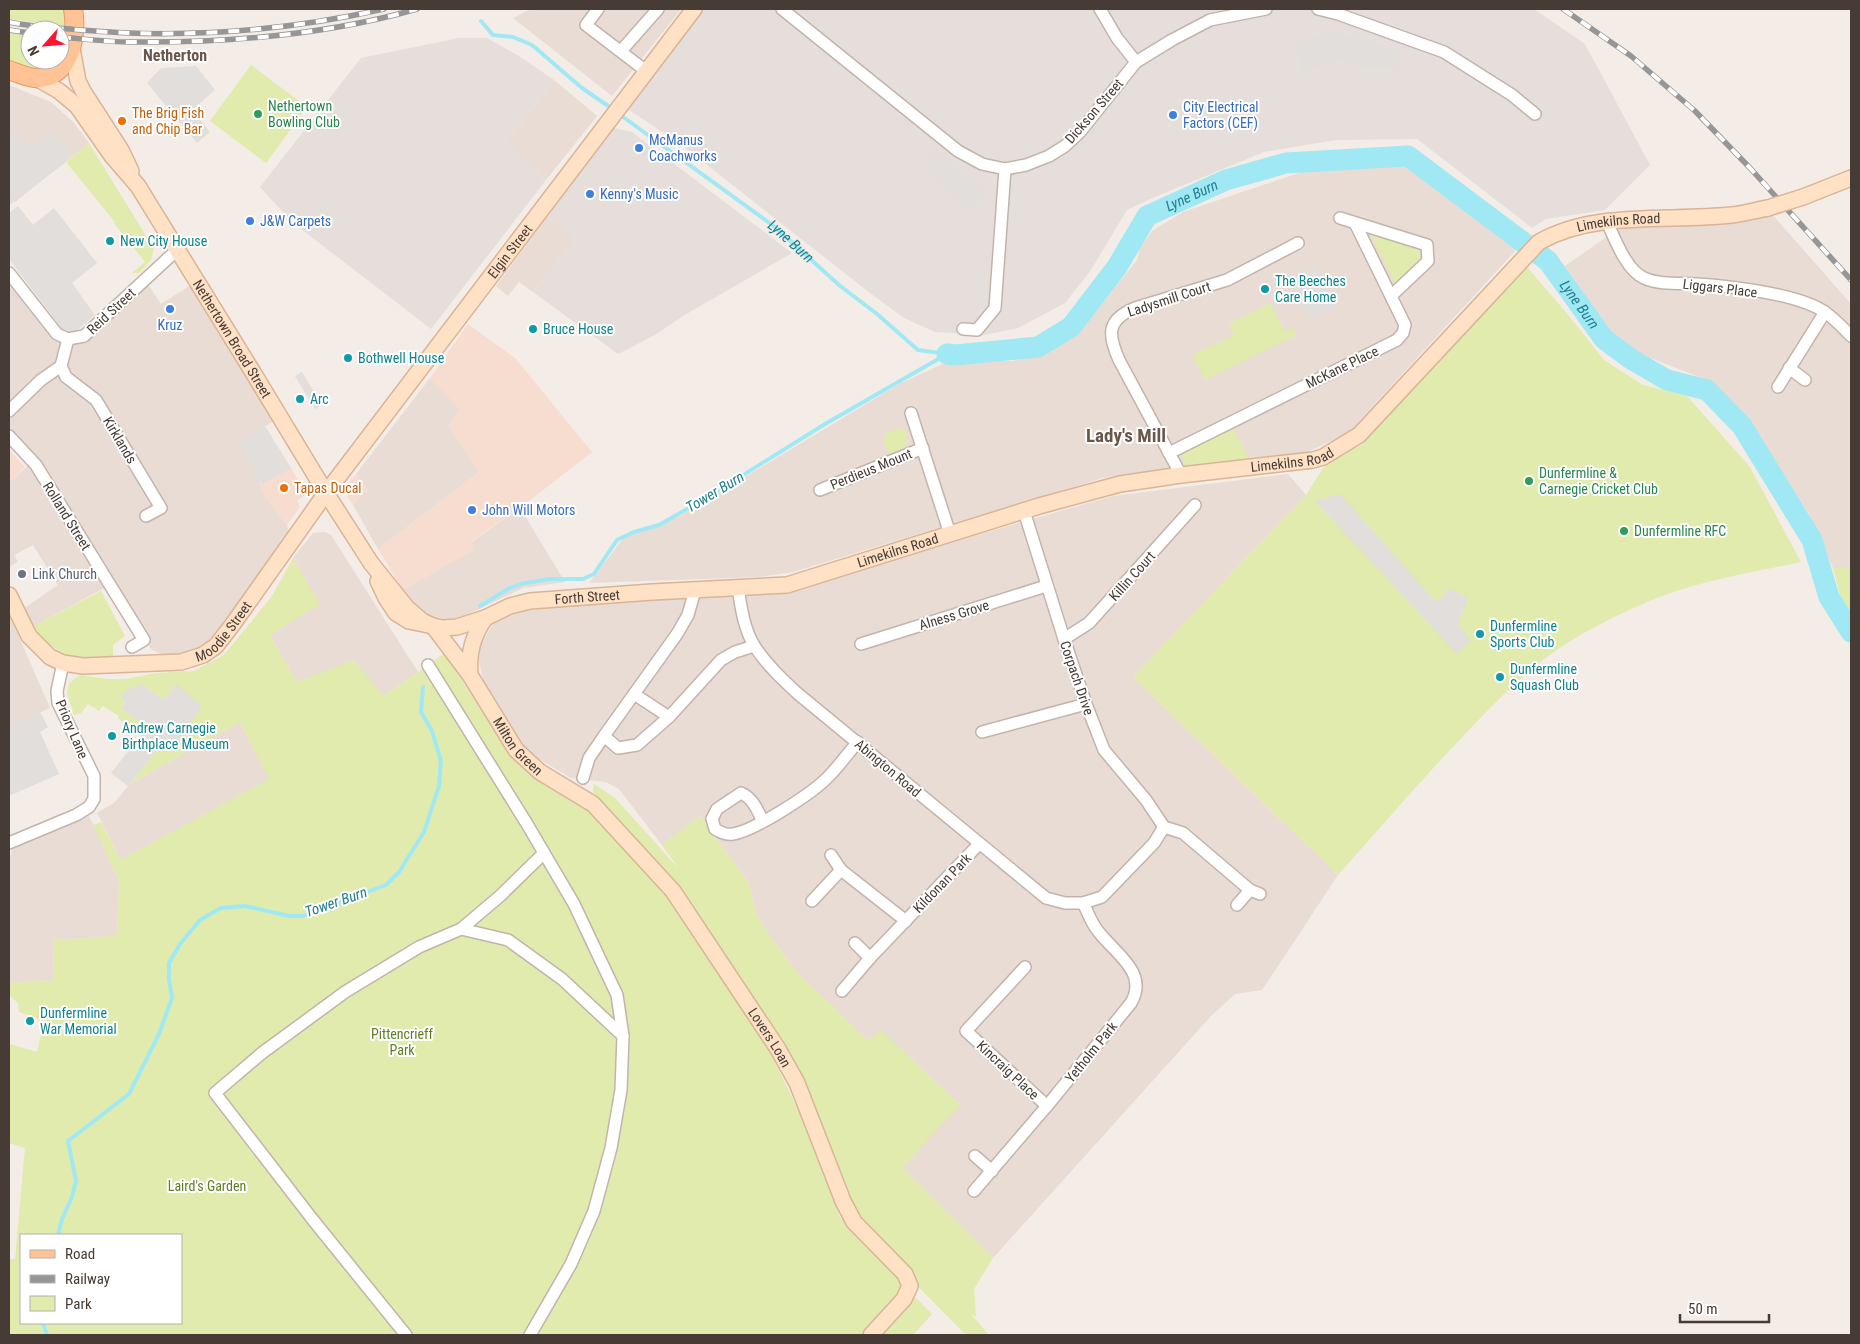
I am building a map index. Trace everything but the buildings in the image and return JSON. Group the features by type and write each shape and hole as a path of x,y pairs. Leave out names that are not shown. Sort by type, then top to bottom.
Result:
{"main road":[{"name":"Elgin Street","path":"326,493 694,9"},
{"path":"9,70 36,78 57,70 72,50 74,12"},
{"name":"Nethertown Broad Street","path":"72,50 78,81 83,91 121,150 138,186 371,563 386,598 396,613 409,621 438,627"},
{"name":"Nethertown Broad Street","path":"36,78 59,91 77,106 112,156 138,186"},
{"name":"Limekilns Road","path":"738,588 787,585 1024,511 1120,484 1180,475 1313,460 1323,457 1359,435 1527,254 1540,242 1558,232 1607,222 1732,215 1768,208 1803,197 1851,178"},
{"name":"Moodie Street","path":"63,663 83,666 181,662 203,655 216,646 233,624 326,493"},
{"name":"Forth Street","path":"438,627 458,627 485,618 510,606 530,601 738,588"},
{"path":"9,595 29,636 50,657 63,663"},
{"path":"470,675 468,659 471,645 485,618"},
{"name":"Milton Green","path":"438,627 516,750 540,772 585,799"},
{"name":"Lovers Loan","path":"585,799 593,804 674,891 778,1049 797,1083 842,1202 854,1222 905,1274 910,1286 904,1299 871,1335"}],"street":[{"path":"598,9 586,25 646,71"},
{"path":"621,51 658,9"},
{"name":"Dickson Street","path":"782,9 958,151 982,164 1005,169 1026,165 1049,156 1066,146 1080,132 1136,62 1210,20 1266,9"},
{"path":"1100,9 1117,38 1136,62"},
{"path":"1204,9 1210,20"},
{"path":"1318,9 1338,14 1444,52 1512,95 1535,114"},
{"path":"963,329 977,330 995,308 1005,169"},
{"path":"1340,218 1428,246 1428,261 1391,296"},
{"name":"Liggars Place","path":"1607,222 1623,257 1644,278 1656,281 1727,286 1795,299 1825,312 1851,336"},
{"name":"McKane Place","path":"1170,452 1397,340 1403,333 1405,325 1355,223"},
{"name":"Ladysmill Court","path":"1180,475 1170,452 1112,344 1114,323 1121,314 1135,308 1227,280 1298,243"},
{"name":"Reid Street","path":"61,366 68,338 84,336 178,250"},
{"path":"9,273 57,334 68,338"},
{"path":"1778,387 1825,312"},
{"path":"9,411 41,380 61,366"},
{"name":"Kirklands","path":"61,366 66,377 96,400 161,508 146,516"},
{"path":"1790,368 1805,380"},
{"name":"Perdieus Mount","path":"911,413 950,534"},
{"name":"Rolland Street","path":"9,436 36,465 144,640 132,646"},
{"name":"Perdieus Mount","path":"820,490 923,448"},
{"name":"Killin Court","path":"1064,640 1090,623 1194,505"},
{"name":"Corpach Drive","path":"1024,511 1064,640 1104,750 1146,800 1164,827"},
{"name":"Alness Grove","path":"861,644 1046,586"},
{"name":"Abington Road","path":"738,588 743,617 754,646 772,669 797,693 1046,898 1065,903 1083,903"},
{"path":"583,778 589,758 671,643 688,615 695,590"},
{"path":"604,736 618,748 637,745 669,717 721,660 735,652 754,646"},
{"name":"Priory Lane","path":"9,843 76,815 89,807 94,799 94,776 58,703 57,691 63,663"},
{"path":"428,666 544,852 574,904 617,995 623,1036 621,1090 611,1148 594,1210 570,1264 530,1335"},
{"path":"634,694 669,717"},
{"path":"982,732 1086,704"},
{"path":"763,822 826,780 858,742"},
{"path":"1083,903 1102,897 1154,843 1164,827 1183,833 1255,892 1237,905"},
{"name":"Kildonan Park","path":"842,991 870,958 979,844"},
{"path":"406,1335 214,1093 262,1053 345,992 420,947 461,929 500,896 544,852"},
{"name":"Kildonan Park","path":"832,855 841,870 906,921"},
{"path":"812,901 841,870"},
{"name":"Yetholm Park","path":"974,1191 1047,1106 1136,995 1137,984 1134,974 1096,930 1083,903"},
{"path":"461,929 508,940 562,979 623,1036"},
{"path":"855,943 870,958"},
{"name":"Kincraig Place","path":"1025,967 966,1031 1047,1106"},
{"path":"975,1156 992,1171"}],"shaded area":[{"path":"531,9 681,9 612,96 513,18"},
{"path":"703,9 1534,9 1585,44 1650,165 1605,210 1546,219 1532,228 1417,139 1336,140 1264,152 1127,210 1091,270 1065,303 1018,328 984,335 935,332 904,318 679,143 626,108"},
{"path":"1328,31 1397,49 1402,65 1374,70 1341,60 1302,71 1295,48"},
{"path":"459,38 487,38 519,56 554,80 505,144 546,180 431,329 292,222 260,187 361,58"},
{"path":"196,66 215,90 192,110 210,132 197,143 147,83 161,68"},
{"path":"554,80 597,116 546,180 505,144"},
{"path":"9,85 51,102 74,123 89,143 9,206"},
{"path":"610,127 632,132 792,253 683,316 655,335 618,354 533,292 576,239 547,217"},
{"path":"9,132 38,147 45,132 71,148 66,162 14,201 9,195"},
{"path":"936,153 985,194 973,209 924,168"},
{"path":"1335,163 1411,167 1517,249 1348,433 1307,452 1103,478 793,572 758,577 589,583 626,535 680,516 901,383 945,363 1013,361 1077,335 1137,260 1140,248 1152,231 1183,212 1299,173 1313,165"},
{"path":"18,206 33,225 54,208 97,263 72,283 95,315 74,333 62,329 9,259 9,213"},
{"path":"1771,213 1851,304 1851,568 1833,568 1808,512 1747,423 1712,382 1620,346 1565,266 1605,238 1625,227"},
{"path":"547,217 576,239 533,292 519,282 508,296 496,286"},
{"path":"1315,265 1337,305 1310,319 1289,279"},
{"path":"9,273 57,334 85,336 145,280 161,304 197,281 280,417 239,443 259,476 262,493 287,525 291,543 233,624 181,662 152,650 110,585 32,627 23,609 58,585 33,545 16,554 15,557 18,562 9,567 9,483 32,462 9,436"},
{"path":"468,324 515,358 592,452 520,508 470,542 474,550 403,590 378,549 479,472 449,426 460,409 430,378"},
{"path":"302,372 322,405 315,409 295,376"},
{"path":"430,378 460,409 449,426 479,472 378,549 353,505 367,490 356,474"},
{"path":"265,426 291,468 263,484 238,443"},
{"path":"9,450 25,467 9,483"},
{"path":"288,468 291,468 306,494 297,501 300,507 287,525 262,493 259,476 264,484"},
{"path":"356,474 367,490 353,505 343,490"},
{"path":"1288,474 1306,495 1133,677 1338,875 1262,990 1235,994 1211,1016 993,1258 901,1168 960,1104 868,1041 796,971 764,928 755,911 749,883 700,816 662,845 619,789 606,782 571,778 525,751 484,683 477,653 493,623 521,612 557,606 793,591 1113,496"},
{"path":"1340,494 1436,602 1450,588 1468,599 1458,624 1471,640 1457,654 1315,501"},
{"path":"520,508 565,582 523,588 462,617 444,619 426,614 412,602 403,590 473,550 470,543"},
{"path":"325,532 331,535 418,672 384,696 307,678 297,682 270,635 319,604 293,558 313,533"},
{"path":"9,614 50,708 9,726"},
{"path":"140,683 164,700 176,684 202,706 178,740 163,743 128,786 111,773 147,728 121,708 126,701 121,698 130,686 135,690"},
{"path":"40,712 48,727 40,732 59,774 9,796 9,726"},
{"path":"240,722 270,780 121,860 97,813 114,803 130,784"},
{"path":"89,816 119,880 117,936 54,940 53,980 10,983 9,860 13,848"}],"green space":[{"path":"9,9 65,9 67,20 20,20 9,19"},
{"path":"9,32 20,34 20,66 9,63"},
{"name":"Nethertown Bowling Club","path":"251,65 307,107 266,163 210,121"},
{"path":"89,143 154,249 151,260 139,273 132,273 145,262 66,162"},
{"path":"1369,231 1420,247 1421,258 1395,283"},
{"path":"1526,266 1604,360 1643,385 1687,396 1750,467 1801,562 1685,588 1647,602 1610,619 1562,646 1528,672 1485,713 1432,769 1338,875 1133,677 1306,495 1327,462 1362,445"},
{"path":"1270,303 1285,331 1293,328 1297,335 1205,380 1192,355 1234,335 1229,324"},
{"path":"1232,425 1249,459 1187,467 1180,452"},
{"path":"900,427 908,434 907,443 901,450 890,455 883,440 887,433"},
{"name":"Pittencrieff Park","path":"293,558 320,604 270,635 297,682 354,660 384,696 445,653 509,754 545,786 583,805 667,893 772,1056 799,1112 840,1217 901,1279 902,1286 899,1294 860,1335 9,1335 9,1259 15,1259 25,1148 9,1143 10,1044 37,1052 44,1021 19,1012 18,1003 10,996 10,983 53,980 54,940 117,936 119,880 93,825 101,822 121,860 269,779 240,722 130,784 163,743 164,700 140,683 135,690 122,698 126,701 121,707 144,725 137,733 118,718 119,716 103,706 99,711 88,704 81,713 74,715 67,693 69,684 81,675 107,679 126,679 156,673 194,671 224,655 272,596"},
{"path":"1833,568 1851,568 1851,614 1842,602"},
{"path":"101,591 125,636 113,645 113,657 88,659 68,655 50,644 32,627"},
{"path":"594,784 615,798 679,869 662,845 700,816 749,883 755,911 764,928 796,971 868,1041 881,1030 960,1105 902,1168 993,1258 974,1289 976,1317 970,1313 989,1335 966,1335 854,1222 812,1101 783,1046 679,884 593,792"},
{"path":"914,1296 932,1314 913,1335 878,1335"}],"waterway":[{"name":"Lyne Burn","path":"481,21 493,35 513,37 532,45 582,88 614,110"},
{"name":"Lyne Burn","path":"619,114 775,227 839,285 877,314 918,350 947,354"},
{"name":"Lyne Burn","path":"947,354 955,355 1038,347 1071,327 1117,267 1147,216 1226,180 1286,163 1408,156 1548,261 1604,339 1631,359 1667,380 1707,390 1742,426 1812,540 1829,597 1851,632"},
{"name":"Tower Burn","path":"480,606 508,589 521,584 549,579 583,579 594,574 617,540 634,532 659,525 703,500 825,424 947,354"},
{"name":"Tower Burn","path":"58,1234 76,1181 68,1141 129,1094 159,1034 172,998 169,963 180,944 200,920 221,908 245,906 289,916 303,916 386,885 399,872 424,832 439,786 441,761 432,731 421,712 423,687"},
{"name":"Tower Burn","path":"43,1324 47,1335"}],"railway":[{"path":"9,22 119,33 195,33 271,28 347,17 384,9"},
{"path":"70,38 132,42 240,39 312,31 383,18 417,9"},
{"path":"1563,9 1631,56 1695,111 1750,168 1851,280"},
{"path":"9,30 20,32"}],"place":[{"name":"Nethertown Bowling Club","path":"258,114"},
{"name":"City Electrical Factors (CEF)","path":"1173,115"},
{"name":"The Brig Fish and Chip Bar","path":"122,121"},
{"name":"McManus Coachworks","path":"639,148"},
{"name":"Kenny's Music","path":"590,194"},
{"name":"J&W Carpets","path":"250,221"},
{"name":"New City House","path":"110,241"},
{"name":"The Beeches Care Home","path":"1265,289"},
{"name":"Kruz","path":"170,309"},
{"name":"Bruce House","path":"533,329"},
{"name":"Bothwell House","path":"348,358"},
{"name":"Arc","path":"300,399"},
{"name":"Dunfermline & Carnegie Cricket Club","path":"1529,481"},
{"name":"Tapas Ducal","path":"284,488"},
{"name":"John Will Motors","path":"472,510"},
{"name":"Dunfermline RFC","path":"1624,531"},
{"name":"Link Church","path":"22,574"},
{"name":"Dunfermline Sports Club","path":"1480,634"},
{"name":"Dunfermline Squash Club","path":"1500,677"},
{"name":"Andrew Carnegie Birthplace Museum","path":"112,736"},
{"name":"Dunfermline War Memorial","path":"30,1021"}],"district":[{"name":"Netherton","path":"175,55"},
{"name":"Lady's Mill","path":"1126,435"}],"park label":[{"name":"Laird's Garden","path":"207,1186"}]}
